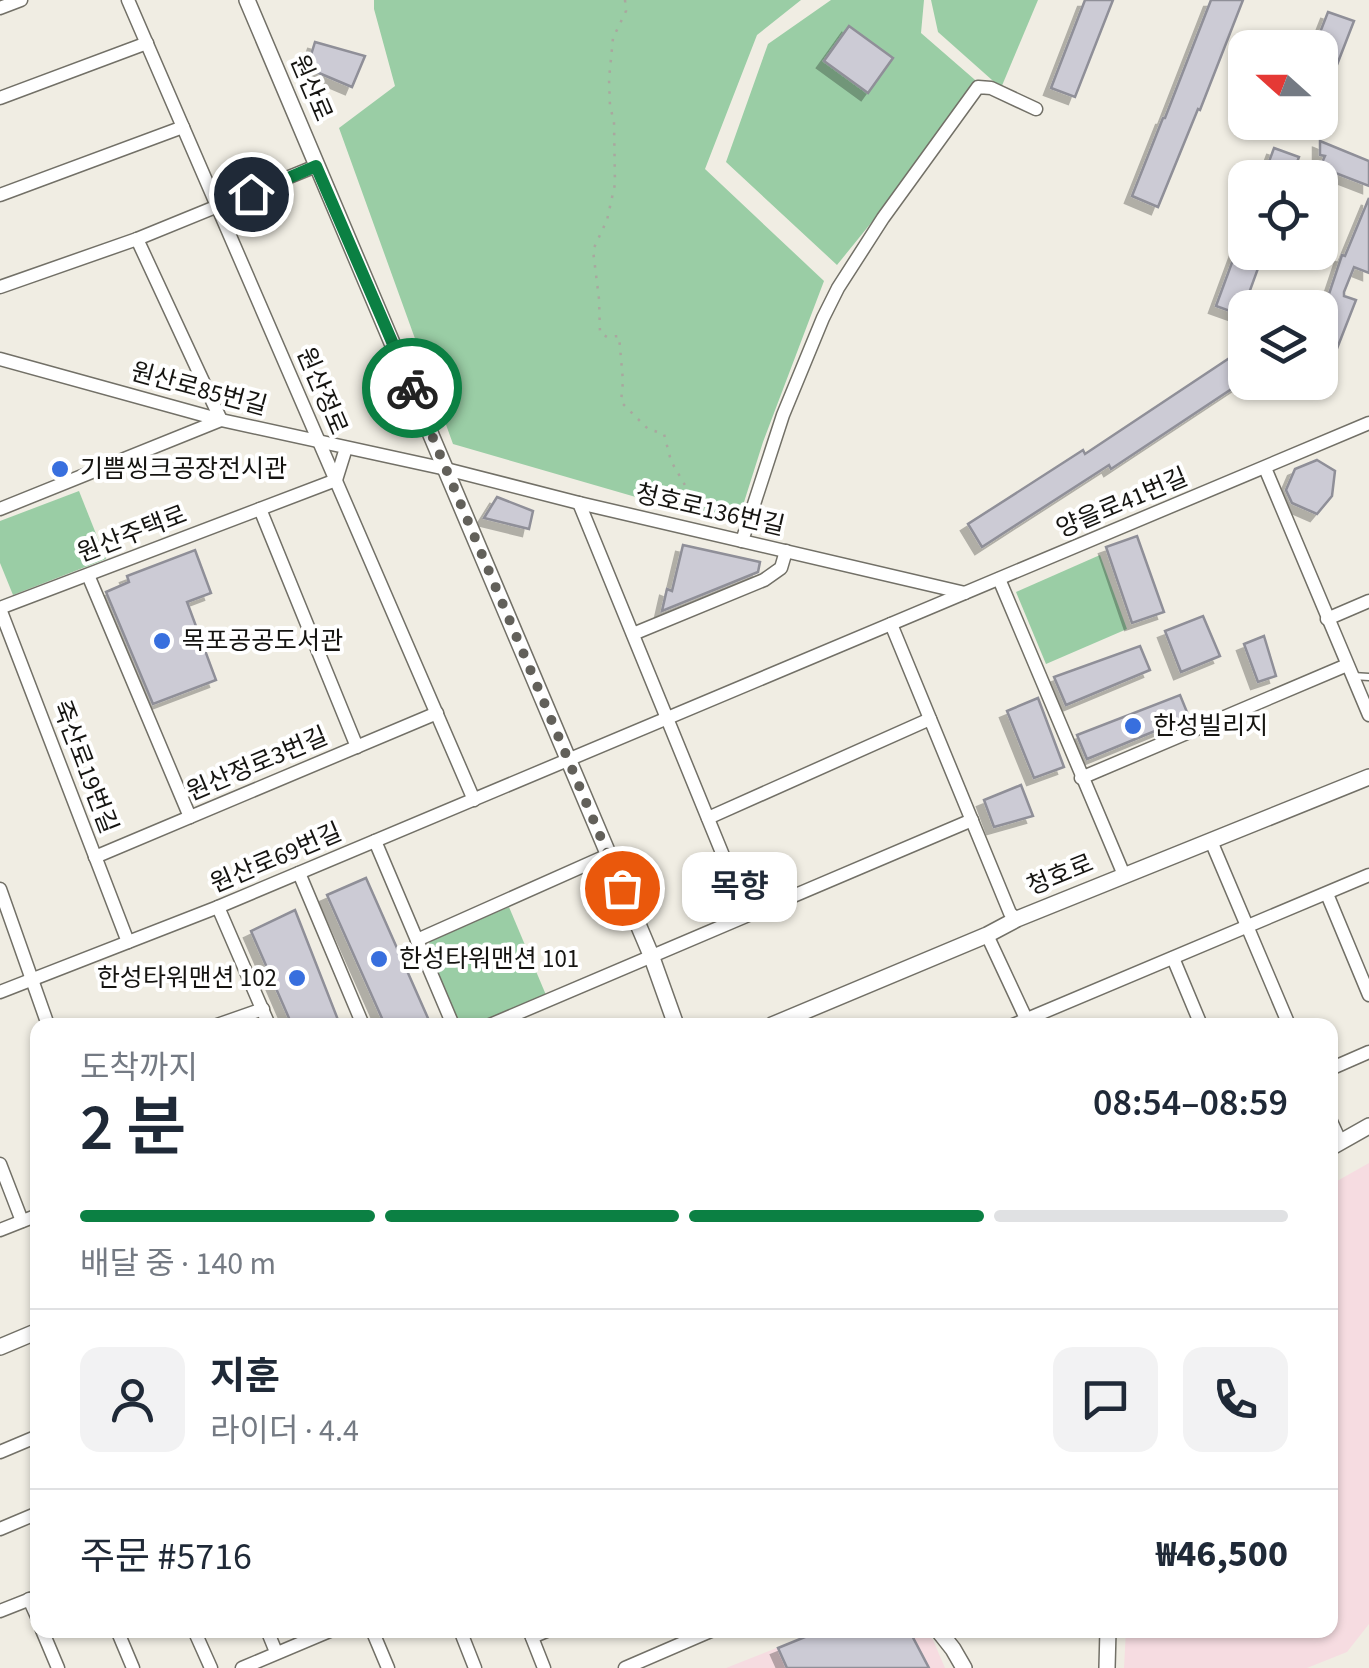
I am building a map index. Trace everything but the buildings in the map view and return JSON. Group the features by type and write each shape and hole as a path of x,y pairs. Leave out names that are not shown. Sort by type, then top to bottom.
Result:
{"street":[{"path":"0,8 21,0"},
{"name":"원산정로","path":"128,0 474,800"},
{"name":"원산로","path":"247,0 651,955 674,1018"},
{"path":"0,98 147,43"},
{"path":"738,540 822,318 883,218 978,87 991,88 1036,109"},
{"path":"0,195 183,127"},
{"path":"0,286 137,239 316,166"},
{"path":"0,509 221,420 137,239"},
{"name":"원산로85번길","path":"0,359 221,420 446,469"},
{"name":"양을로41번길","path":"666,717 1369,423"},
{"path":"336,480 346,448"},
{"path":"1265,468 1369,714"},
{"name":"청호로136번길","path":"446,469 965,593"},
{"name":"원산주택로","path":"0,609 336,480"},
{"path":"579,503 747,914"},
{"path":"260,509 357,747"},
{"path":"633,634 764,580 781,568 786,551"},
{"path":"88,574 190,817"},
{"path":"999,579 1124,876"},
{"path":"1327,619 1369,601"},
{"name":"죽산로19번길","path":"0,609 128,942"},
{"path":"891,624 1010,913 1017,919"},
{"path":"1081,778 1349,670"},
{"name":"원산정로3번길","path":"96,857 437,713"},
{"name":"원산로69번길","path":"0,992 218,907 666,717"},
{"path":"708,818 930,719"},
{"name":"청호로","path":"789,1018 1017,919 1369,776"},
{"path":"506,1018 972,820"},
{"path":"374,841 450,1018"},
{"path":"1211,841 1286,1018"},
{"path":"417,940 608,855"},
{"path":"299,873 360,1018"},
{"path":"1035,1018 1369,876"},
{"path":"1328,894 1364,969 1369,996"},
{"path":"1,895 46,1018"},
{"path":"218,907 266,1018"},
{"path":"987,935 1021,1018"},
{"path":"1173,958 1198,1018"},
{"path":"237,1018 262,1009"},
{"path":"1338,1066 1369,1052"},
{"path":"1338,1142 1369,1126"},
{"path":"0,1164 22,1221"},
{"path":"0,1230 30,1218"},
{"path":"0,1347 30,1334"},
{"path":"0,1452 30,1442"},
{"path":"0,1529 30,1516"},
{"path":"0,1610 30,1599"},
{"path":"45,1638 55,1667"},
{"path":"120,1638 133,1668"},
{"path":"198,1638 211,1668"},
{"path":"270,1638 276,1652"},
{"path":"242,1668 312,1638"},
{"path":"375,1638 388,1668"},
{"path":"463,1638 475,1668"},
{"path":"532,1638 544,1668"},
{"path":"625,1668 694,1638"},
{"path":"943,1638 964,1668"},
{"path":"1107,1668 1108,1638"}],"lane":[{"path":"1349,670 1369,677"}],"path":[{"path":"625,0 626,11 613,38 609,79 615,184 607,220 592,250 600,333 619,336 621,402 648,429 664,434 670,461 697,506 728,519 738,540"}],"shaded area":[{"path":"1369,1163 1369,1624 1347,1652 1307,1668 1124,1668 1126,1638 1338,1638 1338,1180"},
{"path":"802,1638 931,1638 945,1668 726,1668"}],"green space":[{"path":"374,0 801,0 757,35 705,169 824,281 734,523 453,444 339,128 395,86"},
{"path":"831,0 924,0 921,33 982,86 837,265 726,162 768,44"},
{"path":"931,0 1038,0 1001,88 938,32"},
{"path":"79,491 106,559 13,595 0,563 0,521"},
{"path":"1100,555 1127,629 1046,664 1016,592"},
{"path":"509,907 546,995 491,1018 457,1018 428,949 430,940"}],"way so far":[{"path":"412,388 622,888"}],"place":[{"name":"기쁨씽크공장전시관","path":"60,469"},
{"name":"목포공공도서관","path":"162,641"},
{"name":"한성빌리지","path":"1133,726"},
{"name":"목향","path":"622,888"},
{"name":"한성타워맨션 101","path":"379,959"},
{"name":"한성타워맨션 102","path":"297,978"}],"route":[{"path":"251,194 316,166 412,388"}]}
